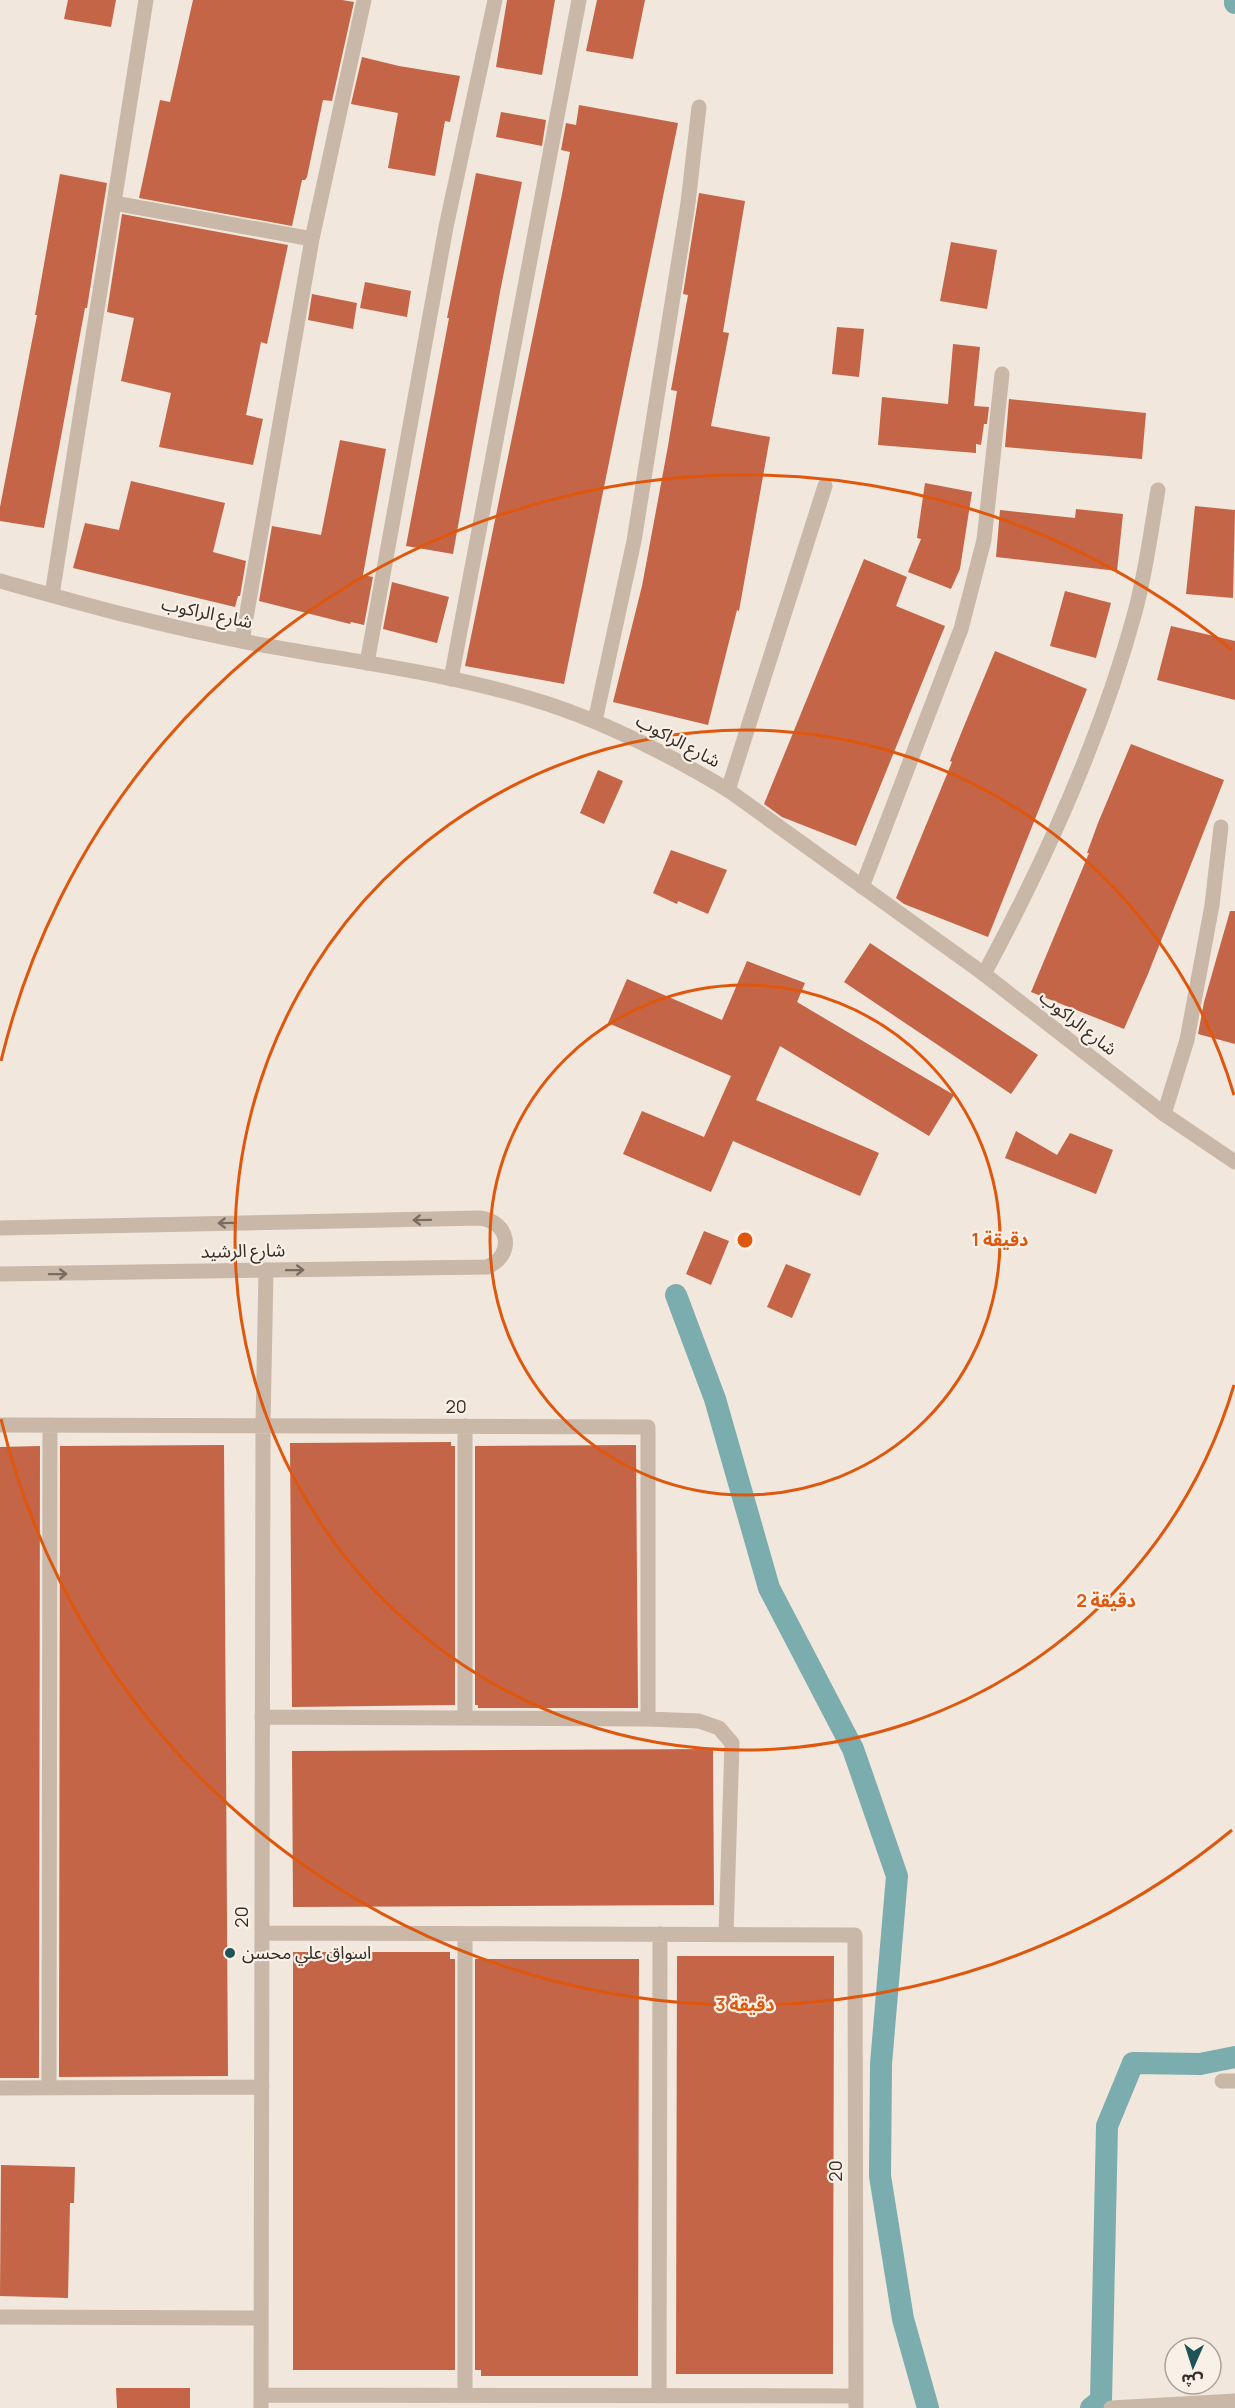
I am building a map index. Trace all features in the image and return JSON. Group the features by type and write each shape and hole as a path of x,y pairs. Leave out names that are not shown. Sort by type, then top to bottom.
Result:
{"street":[{"path":"52,595 146,0"},
{"path":"242,641 312,239 364,0"},
{"path":"367,663 446,226 495,0"},
{"path":"451,679 579,0"},
{"path":"595,722 634,541 688,203 699,107"},
{"path":"114,203 312,239"},
{"path":"862,887 961,629 984,540 1002,374"},
{"path":"728,790 825,486"},
{"path":"984,974 1015,918 1076,783 1111,689 1136,610 1158,490"},
{"name":"شارع الراكوب","path":"0,581 115,613 242,641 451,679 538,702 595,722 685,764 728,790 984,974 1164,1114 1235,1162"},
{"path":"1164,1114 1187,1040 1212,905 1221,827"},
{"name":"شارع الرشيد","path":"0,1228 480,1218 487,1219 500,1227 506,1239 499,1259 487,1267 0,1275"},
{"path":"263,1425 266,1270"},
{"name":"20","path":"0,1425 648,1426 648,1719"},
{"path":"49,2088 50,1425"},
{"name":"20","path":"261,2401 263,1425"},
{"path":"465,1426 465,1718"},
{"path":"262,1717 699,1721 720,1728 732,1743 726,1934 262,1933"},
{"path":"465,1934 465,2395"},
{"path":"658,2396 660,1934"},
{"name":"20","path":"726,1934 855,1935 856,2402"},
{"path":"0,2088 262,2087"},
{"path":"0,2317 261,2318"},
{"path":"261,2401 465,2395 658,2396 856,2402"},
{"path":"1111,2408 1235,2401"}],"building":[{"path":"68,0 116,0 111,27 64,19"},
{"path":"193,0 342,0 354,2 332,101 323,100 307,177 302,180 292,226 139,198 160,100 170,102"},
{"path":"507,0 555,0 542,75 496,67"},
{"path":"597,0 645,0 633,59 586,51"},
{"path":"362,57 460,76 450,122 445,121 435,176 388,168 398,113 351,104"},
{"path":"579,105 678,123 564,684 465,666 570,152 561,150 566,123 576,125"},
{"path":"501,112 546,120 542,146 496,137"},
{"path":"476,173 522,182 453,554 406,546"},
{"path":"60,174 107,183 87,308 85,308 44,528 0,521 0,507 37,315 35,315"},
{"path":"699,193 745,201 723,332 729,333 711,426 770,437 739,611 737,610 708,725 613,702 642,586 668,446 677,391 671,390 688,295 683,294"},
{"path":"122,214 288,245 267,344 261,342 246,415 263,419 253,465 159,447 171,393 121,381 134,318 107,312"},
{"path":"951,242 997,250 987,309 940,301"},
{"path":"365,282 411,291 407,317 360,308"},
{"path":"312,294 357,303 353,329 308,320"},
{"path":"837,327 864,329 859,377 832,374"},
{"path":"953,344 980,347 974,406 989,407 987,424 984,424 981,445 976,444 976,453 878,445 882,397 948,404"},
{"path":"1009,399 1146,413 1142,459 1005,447"},
{"path":"340,440 386,449 363,575 373,577 364,625 351,622 350,624 259,601 272,526 321,535"},
{"path":"131,481 225,503 213,552 246,561 240,596 238,596 235,607 73,568 85,523 119,530"},
{"path":"925,483 972,492 960,569 951,589 908,572 921,539 917,538"},
{"path":"1195,506 1235,510 1233,598 1186,594"},
{"path":"1076,509 1123,514 1117,571 996,557 1000,510 1075,518"},
{"path":"864,559 907,577 896,606 945,626 856,846 782,817 764,804"},
{"path":"392,582 449,597 437,643 383,629"},
{"path":"1065,591 1111,603 1096,658 1050,646"},
{"path":"1171,626 1235,641 1235,700 1157,680"},
{"path":"995,651 1087,689 988,937 904,904 896,898"},
{"path":"1131,744 1224,780 1124,1029 1031,992 1089,853 1087,853 1098,823"},
{"path":"598,770 623,781 604,824 580,813"},
{"path":"671,850 727,870 708,914 653,893"},
{"path":"1230,911 1235,911 1235,1044 1198,1034 1204,1002"},
{"path":"870,943 1038,1055 1011,1094 844,982"},
{"path":"747,961 805,983 797,1002 954,1095 929,1136 780,1046 756,1100 879,1153 860,1196 733,1141 711,1192 623,1154 642,1111 704,1137 731,1076 608,1023 627,979 722,1020"},
{"path":"1016,1131 1057,1155 1070,1133 1113,1150 1096,1194 1005,1158"},
{"path":"704,1231 729,1241 711,1285 686,1274"},
{"path":"786,1264 811,1274 792,1318 767,1307"},
{"path":"451,1442 451,1446 455,1446 455,1705 292,1707 290,1443"},
{"path":"224,1445 228,2076 59,2077 60,1446"},
{"path":"636,1445 638,1708 478,1708 478,1705 475,1705 475,1446"},
{"path":"40,1446 39,2078 0,2078 0,1447"},
{"path":"713,1749 714,1905 293,1907 292,1751"},
{"path":"293,1952 450,1952 450,1959 455,1959 455,2370 293,2370"},
{"path":"677,1956 834,1956 833,2374 676,2374"},
{"path":"475,1959 639,1959 638,2376 481,2376 481,2370 475,2370"},
{"path":"1,2165 75,2167 74,2203 70,2203 68,2298 0,2296"},
{"path":"116,2388 190,2388 190,2408 117,2408"}],"waterway":[{"path":"676,1295 715,1399 769,1588 853,1749 897,1876 881,2064 880,2176 903,2319 928,2408"},
{"path":"1091,2408 1101,2400 1107,2126 1133,2063 1200,2064 1235,2057"}],"place":[{"name":"اسواق علي محسن","path":"230,1953"}]}
